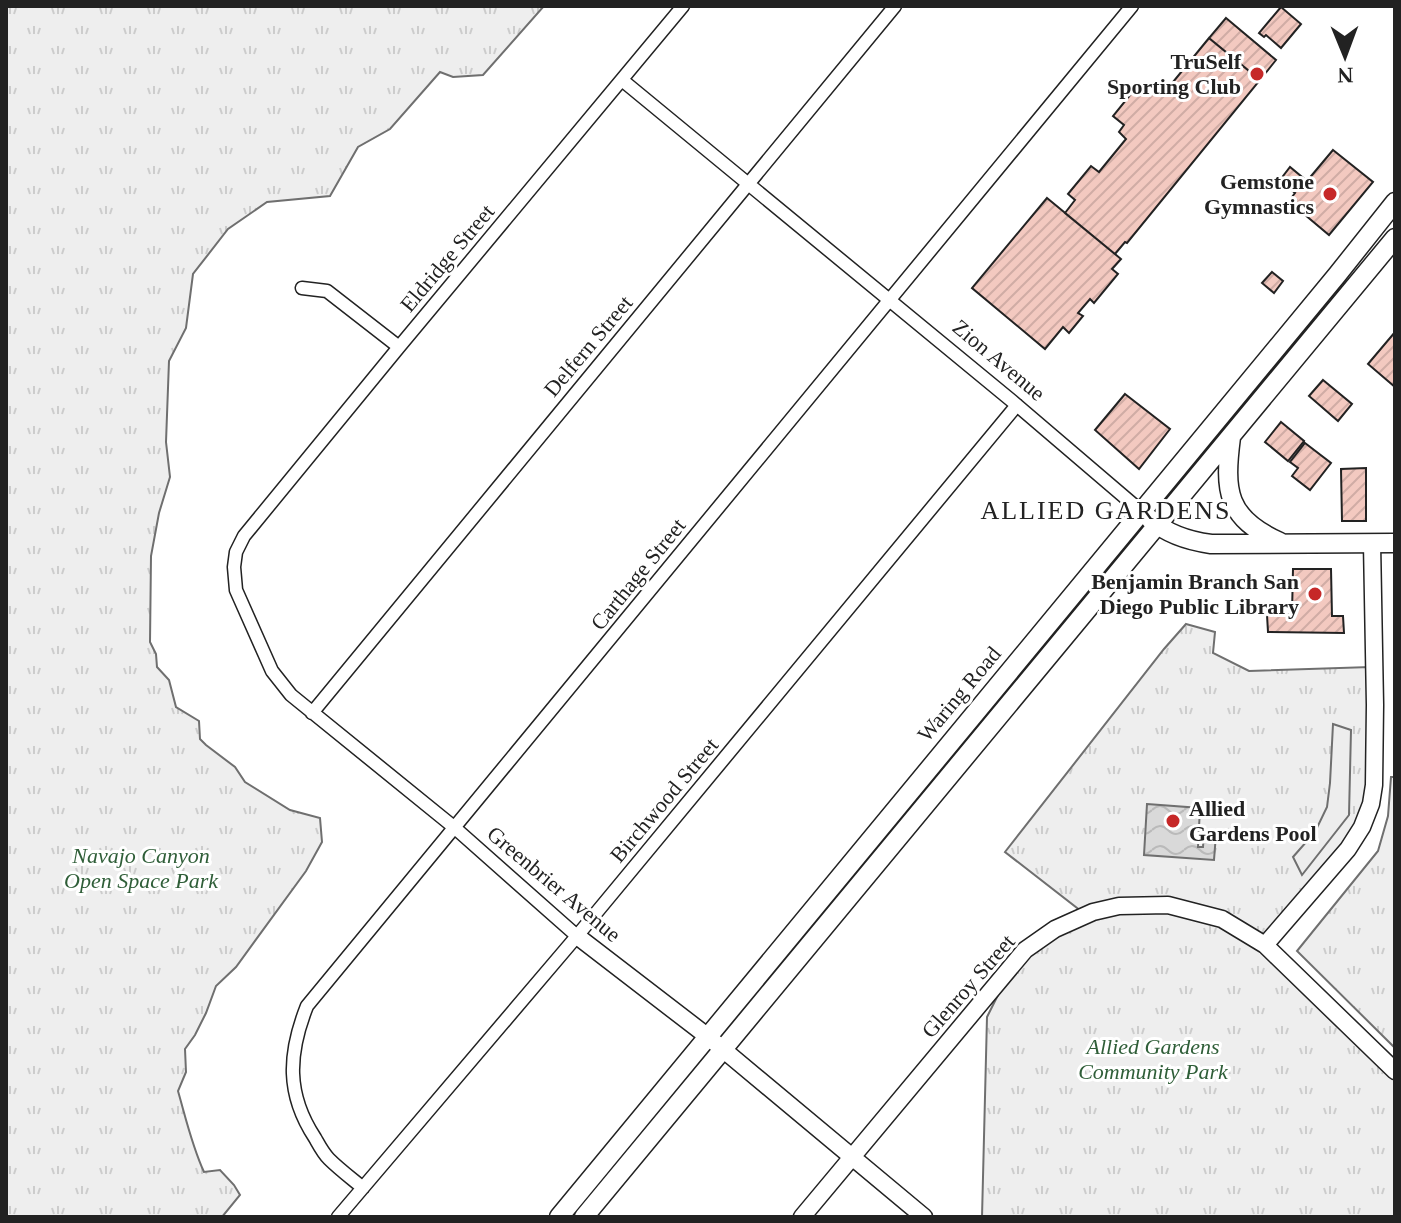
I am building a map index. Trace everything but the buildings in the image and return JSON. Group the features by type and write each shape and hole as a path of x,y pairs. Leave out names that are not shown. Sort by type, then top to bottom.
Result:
{"main road":[{"name":"Waring Road","path":"559,1217 1395,202"},
{"name":"Waring Road","path":"584,1217 1395,238"},
{"path":"1231,437 1228,474 1230,495 1236,510 1252,527 1284,544"},
{"name":"Zion Avenue","path":"1142,512 1157,526 1189,541 1211,544 1395,543"}],"street":[{"name":"Eldridge Street","path":"244,536 683,6"},
{"name":"Delfern Street","path":"312,713 895,6"},
{"name":"Carthage Street","path":"363,1188 327,1157 304,1121 293,1086 292,1063 307,1006 1132,6"},
{"name":"Zion Avenue","path":"622,80 890,299 1142,512"},
{"path":"302,288 327,291 399,347"},
{"name":"Birchwood Street","path":"338,1217 577,936 1017,405"},
{"name":"Greenbrier Avenue","path":"244,536 236,552 236,590 272,671 291,695 455,828 577,936 707,1036 924,1217"},
{"path":"1372,543 1375,705 1371,804 1362,827 1348,849 1265,945 1395,1071"},
{"name":"Glenroy Street","path":"802,1217 1025,950 1055,929 1093,912 1119,906 1168,905 1222,919 1265,945"}],"green space":[{"name":"Navajo Canyon Open Space Park","path":"6,6 544,6 483,75 453,77 440,72 390,129 358,147 330,196 267,202 228,229 193,274 186,328 169,361 166,442 170,477 151,556 150,642 156,654 157,667 169,680 176,707 199,721 200,739 235,767 245,782 290,810 320,818 322,842 306,871 236,967 216,986 206,1013 185,1049 186,1072 178,1091 196,1152 204,1172 220,1170 240,1195 222,1217 6,1217"},
{"name":"Allied Gardens Community Park","path":"1186,624 1215,632 1213,653 1249,671 1370,667 1372,787 1360,830 1265,945 1395,1071 1395,1217 982,1217 987,1017 1015,961 1086,915 1005,852"},
{"path":"1391,777 1395,777 1394,1047 1297,951 1378,851 1388,816"}],"shaded area":[{"path":"1333,724 1351,730 1349,815 1302,875 1293,857 1315,832 1327,807"}],"water":[{"name":"Allied Gardens Pool","path":"1147,804 1200,808 1198,847 1203,847 1204,833 1216,834 1214,860 1144,855"}],"place":[{"name":"TruSelf Sporting Club","path":"1257,74"},
{"name":"Gemstone Gymnastics","path":"1330,194"},
{"name":"Benjamin Branch San Diego Public Library","path":"1315,594"},
{"name":"Allied Gardens Pool","path":"1173,821"}],"district":[{"name":"ALLIED GARDENS","path":"1106,510"}]}
